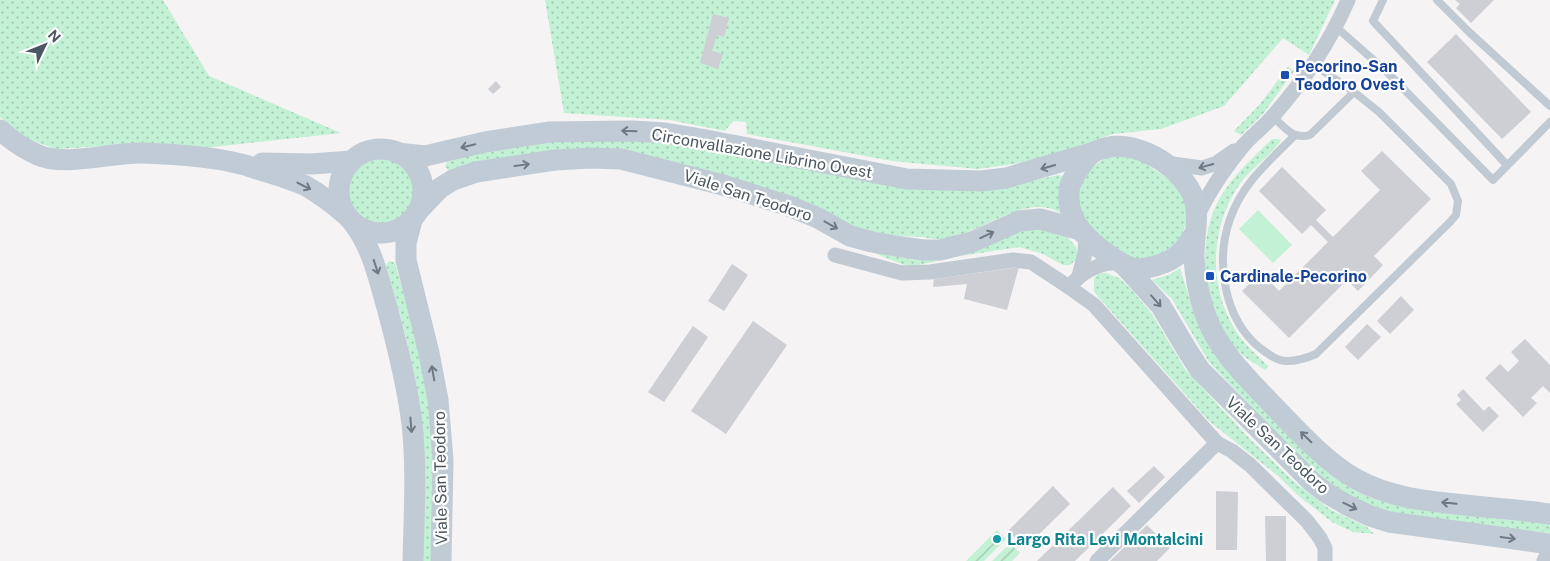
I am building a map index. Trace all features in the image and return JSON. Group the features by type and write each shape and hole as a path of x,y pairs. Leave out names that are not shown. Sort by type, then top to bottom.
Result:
{"main road":[{"path":"0,130 12,140 39,156 62,160 142,153 242,164 288,178 306,186 325,198 350,219 370,232 388,233 405,226 415,216 422,202 422,182 413,164 397,152 381,149 358,156 342,175 340,199 350,219 364,237 376,266 407,386 412,425 414,467 414,561"},
{"name":"Circonvallazione Librino Ovest","path":"397,152 425,156 485,142 550,132 632,131 701,138 907,179 981,180 1006,178 1094,152"},
{"path":"1196,225 1186,247 1171,261 1138,269 1121,263 1083,233 1074,220 1069,207 1070,185 1094,152 1111,147 1129,146 1142,151 1163,162 1182,178 1190,190 1196,206 1196,225 1194,259 1204,311 1212,331 1224,352 1278,410 1336,465 1355,479 1374,488 1428,501 1550,514"},
{"name":"Viale San Teodoro","path":"441,561 443,460 438,400 429,353 406,260 406,243 415,216 440,188 453,180 476,172 555,160 621,159 723,184 789,206 818,218 850,236 896,246 922,250 940,250 972,242 1018,221 1040,219 1083,233"},
{"path":"242,164 269,162 312,164 351,162"},
{"name":"Viale San Teodoro","path":"1121,263 1161,306 1200,370 1289,459 1325,492 1370,516 1389,522 1547,549"}],"street":[{"path":"1196,225 1216,181 1244,145 1273,116 1313,64 1336,27 1348,0"},
{"path":"1163,162 1202,168 1217,163 1244,145"},
{"path":"1079,276 1085,253 1083,233"},
{"path":"836,255 902,273 930,272 1013,260 1031,262 1094,306 1217,443 1232,451 1250,465 1307,521 1325,548 1325,561"},
{"path":"1069,287 1079,276 1104,263 1121,263"},
{"path":"1097,561 1217,443"}],"lane":[{"path":"1383,0 1373,21 1507,165"},
{"path":"1437,0 1550,106"},
{"path":"1336,27 1386,71 1492,180 1550,122"},
{"path":"1294,136 1260,169 1245,188 1237,201 1230,219 1223,248 1225,284 1229,300 1240,325 1250,338 1267,353 1286,361 1316,354 1450,222 1458,209 1456,192 1451,184 1379,112 1313,64"},
{"path":"1273,116 1294,136 1310,135 1354,92"}],"green space":[{"path":"0,0 163,0 209,76 341,133 203,148 106,146 56,149 33,141 15,131 0,117"},
{"path":"545,0 1335,0 1309,55 1283,38 1224,106 1161,129 1113,134 1050,156 978,169 892,161 747,134 746,122 733,121 725,131 670,120 564,113"},
{"path":"1288,67 1294,71 1263,114 1241,135 1234,131 1260,104"},
{"path":"1272,139 1281,140 1249,173 1239,185 1230,201 1218,236 1216,255 1219,292 1225,309 1240,337 1268,366 1265,370 1237,351 1223,331 1209,293 1205,253 1207,233 1221,196 1238,173"},
{"path":"633,140 1016,184 1059,175 1065,177 1062,214 1048,208 1034,207 1003,216 956,236 935,239 873,233 636,153 449,171 445,166 447,162 486,151 551,142"},
{"path":"1110,156 1130,157 1141,161 1174,184 1181,193 1186,208 1186,222 1181,237 1166,254 1146,259 1129,257 1097,234 1081,211 1078,199 1080,187 1085,176 1095,165"},
{"path":"382,158 394,161 405,168 412,179 415,191 412,203 405,214 394,221 382,224 370,221 359,214 352,203 349,191 352,179 359,168 370,161"},
{"path":"1258,210 1292,245 1273,263 1239,229"},
{"path":"1032,227 1060,232 1076,247 1078,254 1076,260 1070,265 1063,265 1043,254 1019,247 960,256 909,267 847,242 871,250"},
{"path":"390,261 395,263 415,334 426,383 434,465 433,561 423,561 416,385 406,337 386,264"},
{"path":"1180,268 1194,313 1345,485 1373,498 1402,506 1431,511 1550,523 1550,533 1413,518 1366,507 1312,471 1209,362 1172,299 1152,280 1171,274"},
{"path":"1106,273 1119,278 1131,289 1152,314 1185,369 1246,435 1293,481 1331,510 1367,527 1374,534 1353,532 1332,522 1209,421 1094,292 1094,279 1098,274"},
{"path":"997,530 1006,539 984,561 966,561"},
{"path":"1010,543 1020,553 1012,561 992,561"}],"building":[{"path":"1455,0 1494,0 1471,23 1456,8 1460,4"},
{"path":"713,14 729,18 724,37 717,35 712,51 723,54 718,69 700,63"},
{"path":"1456,34 1531,112 1502,139 1427,62"},
{"path":"496,81 501,87 493,94 488,89"},
{"path":"1382,151 1431,199 1374,256 1383,265 1358,291 1347,280 1289,338 1242,291 1261,272 1279,291 1328,242 1311,225 1302,234 1259,191 1282,167 1326,210 1316,220 1333,237 1380,190 1361,171"},
{"path":"732,264 748,275 724,311 708,301"},
{"path":"1019,267 1007,310 964,299 967,284 933,287 934,279"},
{"path":"1401,296 1414,310 1390,334 1377,321"},
{"path":"753,321 787,345 726,434 691,411"},
{"path":"1367,324 1381,337 1358,360 1345,347"},
{"path":"693,326 708,337 664,402 648,392"},
{"path":"1525,339 1550,365 1550,393 1543,386 1531,398 1537,403 1523,417 1485,378 1500,364 1508,372 1519,361 1511,352"},
{"path":"1463,389 1484,411 1489,406 1499,416 1483,432 1456,404 1461,400 1457,395"},
{"path":"1154,466 1165,477 1139,503 1127,491"},
{"path":"1053,486 1070,504 1025,548 1008,531"},
{"path":"1113,487 1131,506 1075,561 1037,561"},
{"path":"1216,491 1238,492 1237,550 1216,550"},
{"path":"1265,516 1286,516 1286,561 1266,561"},
{"path":"1147,525 1170,548 1157,561 1110,561"}],"place":[{"name":"Pecorino-San Teodoro Ovest","path":"1285,75"},
{"name":"Cardinale-Pecorino","path":"1210,276"},
{"name":"Largo Rita Levi Montalcini","path":"997,539"}]}
